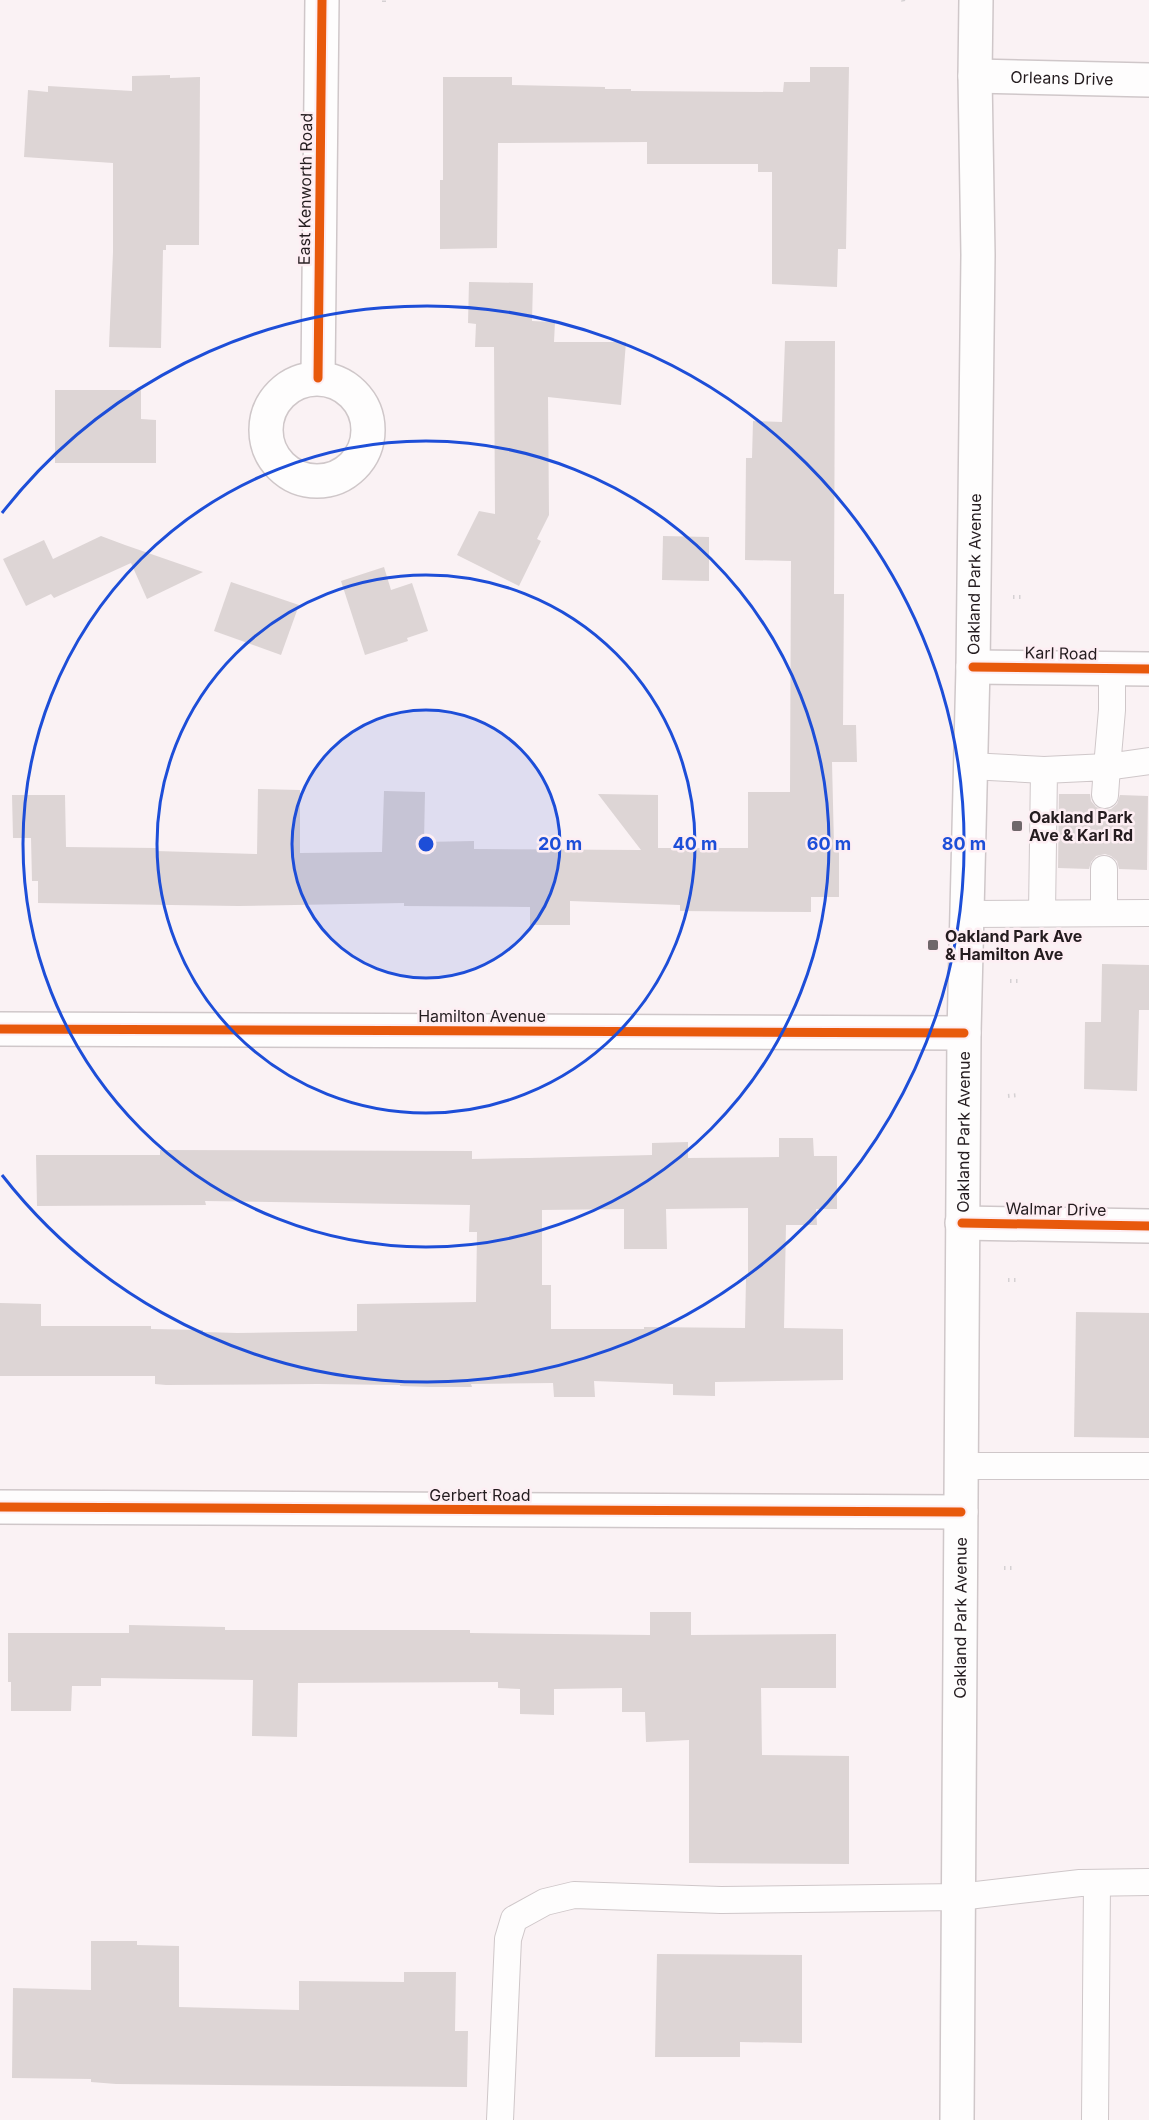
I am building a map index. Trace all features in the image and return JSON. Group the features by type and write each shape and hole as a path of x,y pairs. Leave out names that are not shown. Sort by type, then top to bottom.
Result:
{"street":[{"name":"East Kenworth Road","path":"318,378 322,0"},
{"name":"Oakland Park Avenue","path":"957,2120 964,1033 973,667 978,255 976,0"},
{"name":"Orleans Drive","path":"975,76 1149,80"},
{"name":"Karl Road","path":"973,667 1149,669"},
{"name":"Hamilton Avenue","path":"0,1029 964,1033"},
{"name":"Walmar Drive","path":"962,1222 1149,1226"},
{"name":"Gerbert Road","path":"0,1508 961,1512"}],"lane":[{"path":"1105,795 1112,710 1112,669"},
{"path":"970,766 1044,770 1107,767 1149,761"},
{"path":"1042,913 1044,770"},
{"path":"1104,869 1104,913"},
{"path":"967,914 1149,912"},
{"path":"961,1466 1149,1466"},
{"path":"500,2120 508,1939 514,1919 545,1902 574,1895 721,1900 959,1897 1080,1883 1149,1882"},
{"path":"1095,2120 1097,1883"}],"path":[{"path":"1010,981 1017,981"},
{"path":"1008,1096 1018,1095"},
{"path":"1008,1280 1018,1280"},
{"path":"1004,1568 1012,1568"}],"building":[{"path":"810,67 849,67 846,249 838,249 837,287 772,284 772,172 758,172 758,164 647,164 647,142 498,143 497,248 440,249 443,77 512,77 512,85 605,87 605,89 631,89 631,91 783,92 784,82 810,82"},
{"path":"170,75 170,78 200,77 199,245 166,245 166,250 163,250 161,348 109,347 113,252 113,163 24,157 28,90 48,92 48,86 132,91 132,76"},
{"path":"469,282 533,283 532,321 555,322 554,342 626,342 621,405 548,397 549,515 537,539 541,541 519,586 457,555 479,511 495,514 494,347 475,347 476,324 468,323"},
{"path":"785,341 835,341 834,594 844,594 843,725 856,725 857,762 832,762 834,846 839,846 839,897 811,897 811,912 680,911 680,905 570,901 570,925 530,925 530,907 404,906 404,903 238,906 38,903 38,881 32,881 31,838 13,838 12,795 65,795 66,847 156,848 156,851 257,854 258,789 300,790 300,853 382,852 384,791 425,792 424,842 474,841 474,849 641,850 598,794 658,795 658,848 748,848 748,792 790,792 791,561 745,560 746,458 752,458 753,421 782,422"},
{"path":"55,390 141,390 141,419 156,420 156,463 55,463"},
{"path":"101,536 203,572 147,599 131,563 54,598 51,594 26,606 3,559 44,540 53,559"},
{"path":"663,536 709,537 709,581 662,580"},
{"path":"384,567 391,590 412,583 428,631 407,638 408,641 365,655 341,581"},
{"path":"231,582 299,605 281,655 214,631"},
{"path":"1059,794 1090,794 1091,801 1096,807 1105,810 1117,804 1120,795 1148,796 1147,870 1119,869 1117,861 1105,854 1096,856 1089,869 1058,868"},
{"path":"1102,964 1149,965 1149,1010 1139,1010 1137,1091 1084,1089 1085,1022 1101,1022"},
{"path":"779,1138 813,1138 814,1156 837,1156 837,1209 816,1209 817,1225 786,1225 784,1328 843,1329 843,1380 715,1382 715,1396 673,1395 673,1384 594,1381 595,1397 554,1397 553,1383 471,1384 472,1387 318,1384 166,1385 155,1384 155,1376 0,1376 0,1303 41,1304 41,1326 151,1326 151,1329 237,1333 357,1331 357,1304 476,1302 477,1232 469,1232 470,1205 205,1201 206,1205 37,1206 36,1155 160,1155 160,1150 472,1151 472,1159 529,1158 652,1155 652,1143 688,1142 688,1158 779,1157","holes":["748,1208 748,1278 746,1278 745,1328 551,1329 551,1285 542,1285 542,1210 624,1209 624,1249 667,1249 666,1209"]},
{"path":"1076,1312 1149,1313 1149,1438 1074,1437"},
{"path":"650,1612 691,1612 691,1635 836,1634 836,1688 761,1688 762,1755 849,1756 849,1864 689,1863 689,1740 646,1742 645,1712 622,1712 622,1688 554,1689 554,1715 520,1714 520,1689 498,1688 498,1682 298,1683 297,1737 252,1736 253,1680 101,1678 101,1686 72,1686 71,1711 11,1711 11,1682 8,1682 8,1633 129,1633 129,1625 225,1627 225,1630 470,1630 470,1633 650,1635"},
{"path":"91,1941 137,1941 137,1945 179,1946 179,2007 299,2010 299,1981 404,1982 404,1972 456,1972 455,2031 468,2031 467,2087 116,2084 91,2082 91,2079 12,2078 13,1988 91,1990"},
{"path":"657,1954 802,1955 802,2043 740,2042 740,2057 655,2057"}],"cycle path":[{"path":"318,378 322,0"},
{"path":"973,667 1149,669"},
{"path":"0,1029 964,1033"},
{"path":"962,1223 1149,1226"},
{"path":"0,1507 961,1512"}],"place":[{"name":"Oakland Park Ave & Karl Rd","path":"1017,826"},
{"name":"Oakland Park Ave & Hamilton Ave","path":"933,945"}]}
